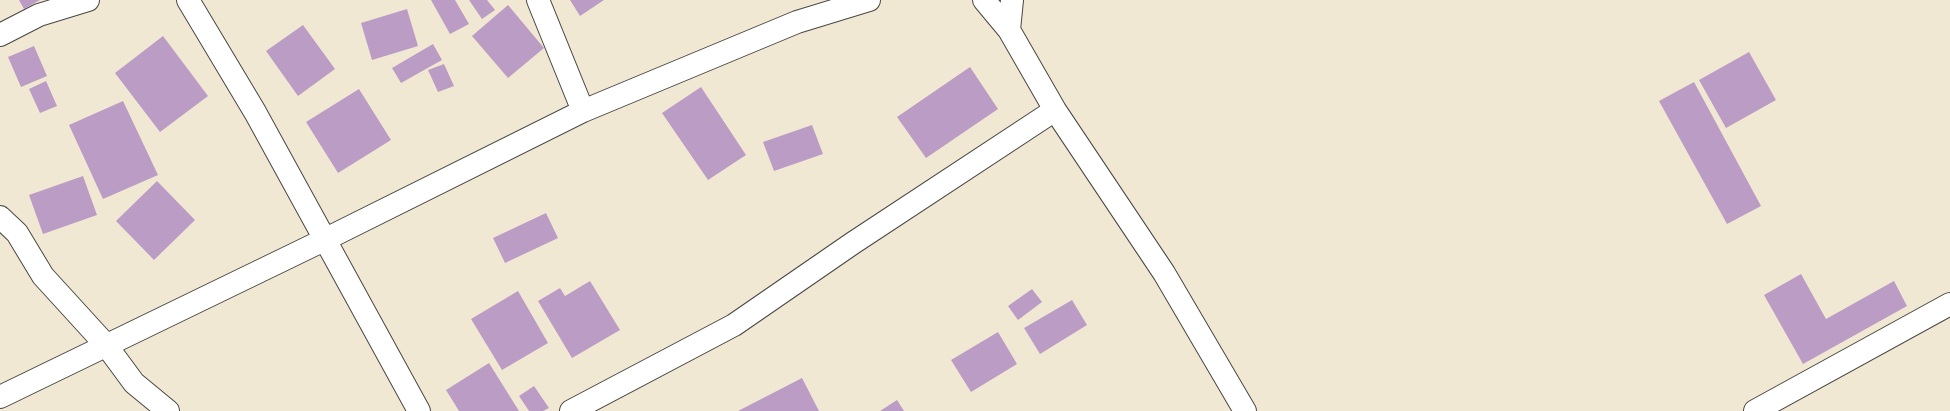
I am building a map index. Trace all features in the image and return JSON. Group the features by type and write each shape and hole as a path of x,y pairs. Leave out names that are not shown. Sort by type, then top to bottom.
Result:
{"street":[{"path":"0,35 38,15 88,0"},
{"path":"188,0 255,112 420,411"},
{"path":"538,0 582,111"},
{"path":"0,397 326,239 582,111 797,22 869,0"},
{"path":"984,0 1009,30 1055,110 1164,273 1244,411"},
{"path":"1009,30 1012,0"},
{"path":"571,411 734,325 853,243 1055,110"},
{"path":"0,217 17,233 43,276 106,345 134,383 168,411"},
{"path":"1755,411 1950,304"}],"building":[{"path":"19,0 40,0 24,9"},
{"path":"431,0 455,0 469,24 450,34"},
{"path":"469,0 487,0 495,10 482,19"},
{"path":"570,0 604,0 580,16"},
{"path":"508,5 544,48 508,78 472,36"},
{"path":"407,9 418,46 372,60 361,23"},
{"path":"303,25 335,69 298,96 266,51"},
{"path":"163,36 208,96 160,132 115,73"},
{"path":"433,44 442,60 401,83 392,68"},
{"path":"34,46 47,76 21,87 8,57"},
{"path":"1749,52 1776,100 1726,128 1699,80"},
{"path":"444,64 454,86 438,92 428,70"},
{"path":"970,67 998,109 926,158 897,117"},
{"path":"46,81 57,106 40,113 29,89"},
{"path":"1694,82 1761,206 1727,224 1659,101"},
{"path":"701,87 746,155 708,180 662,113"},
{"path":"359,89 391,140 338,173 306,122"},
{"path":"123,101 158,175 103,199 69,125"},
{"path":"812,125 823,154 774,171 763,142"},
{"path":"83,176 97,215 43,234 29,195"},
{"path":"157,181 195,220 154,260 116,221"},
{"path":"546,213 558,238 505,263 493,238"},
{"path":"1801,274 1826,319 1894,281 1907,306 1803,364 1764,295"},
{"path":"590,281 620,330 572,358 538,301 560,288 565,296"},
{"path":"1032,289 1042,302 1018,320 1008,306"},
{"path":"518,291 548,343 502,370 471,319"},
{"path":"1072,300 1087,325 1040,354 1024,328"},
{"path":"998,332 1017,364 971,392 951,360"},
{"path":"489,363 519,411 459,411 446,390"},
{"path":"802,378 819,411 738,411"},
{"path":"534,386 549,408 543,411 529,411 519,396"},
{"path":"897,400 904,411 880,411"}]}
